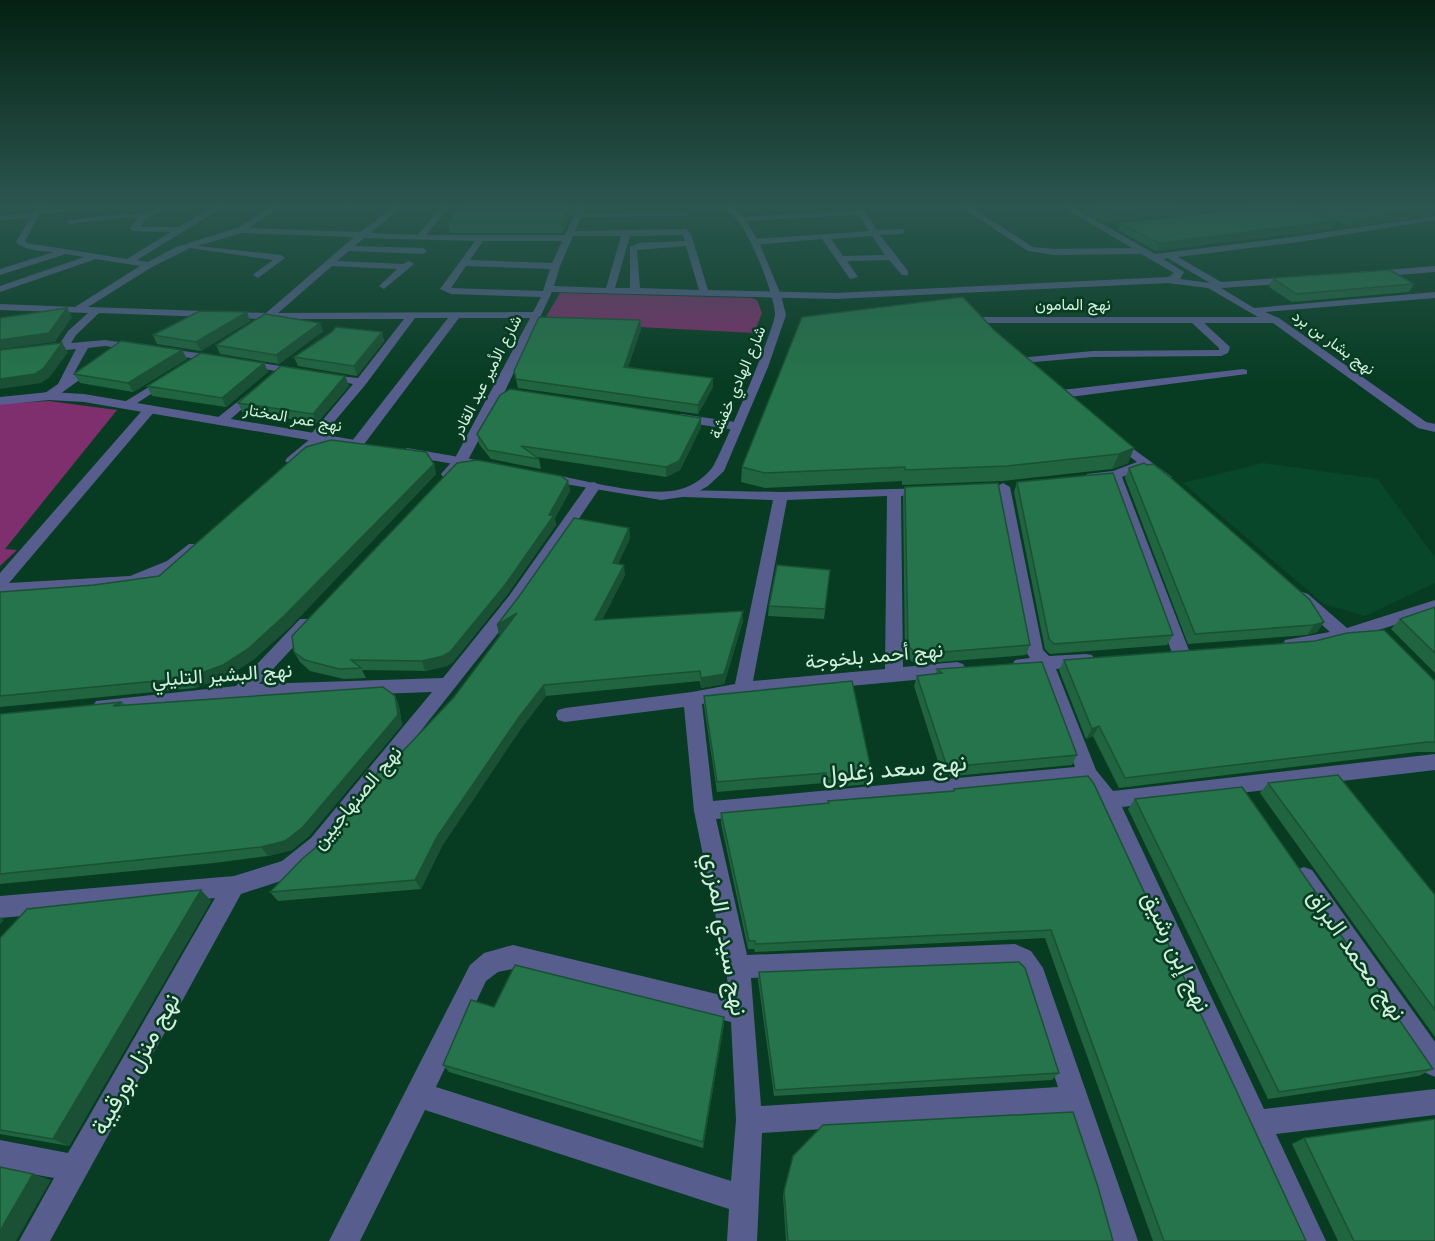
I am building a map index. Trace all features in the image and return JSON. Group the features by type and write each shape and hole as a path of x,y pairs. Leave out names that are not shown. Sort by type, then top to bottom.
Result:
{"street":[{"path":"0,272 23,265"},
{"path":"0,289 72,265"},
{"path":"23,320 79,309 148,265"},
{"path":"258,274 271,265"},
{"path":"250,328 269,316 326,265"},
{"path":"365,265 405,267"},
{"path":"384,286 407,265"},
{"path":"463,265 445,289 452,291 635,290 776,296 958,296 1168,280 1180,275 1168,265"},
{"path":"522,265 555,266"},
{"path":"610,290 617,265"},
{"path":"634,265 635,290"},
{"path":"695,265 704,292"},
{"name":"شارع الهادي خفشة","path":"685,494 704,483 719,468 779,324 781,315 764,265"},
{"path":"845,265 853,277"},
{"path":"898,265 905,273"},
{"name":"نهج بشار بن برد","path":"1183,265 1250,310 1275,320 1422,425 1435,428"},
{"name":"شارع الأمير عبد القادر","path":"436,486 461,460 505,392 555,266"},
{"path":"1363,274 1435,269"},
{"path":"1168,280 1216,286 1304,279"},
{"path":"1250,310 1435,295"},
{"path":"0,307 324,317 413,314 536,315"},
{"path":"63,347 72,333 96,311"},
{"path":"181,326 201,314"},
{"path":"285,468 317,437 413,314"},
{"path":"357,444 457,314"},
{"name":"نهج المامون","path":"995,335 976,316 1275,320"},
{"path":"324,317 334,331"},
{"path":"1022,360 1093,354 1221,353 1224,351 1225,347 1193,319"},
{"path":"0,354 84,345 123,344 203,357 273,377 362,382"},
{"path":"49,396 123,344"},
{"path":"60,387 84,345"},
{"path":"127,404 222,345"},
{"path":"1011,351 1038,374"},
{"path":"221,421 301,356"},
{"path":"1079,408 1058,391 1243,372"},
{"name":"نهج عمر المختار","path":"0,402 49,396 127,404 505,469"},
{"path":"0,583 150,409"},
{"path":"665,415 735,426"},
{"path":"1103,429 1180,490"},
{"path":"1081,479 1115,475 1146,463"},
{"path":"528,473 650,495 781,496 938,490"},
{"path":"1115,475 1181,652"},
{"name":"نهج الصنهاجيين","path":"0,907 234,886 288,869 318,845 448,685 515,600 594,486"},
{"name":"نهج إبن رشيق","path":"1003,487 1035,652 1046,663 1088,774 1108,800 1311,1241"},
{"path":"894,492 894,674"},
{"path":"742,689 781,496"},
{"path":"0,589 132,581 172,565 208,535"},
{"path":"1292,589 1344,635"},
{"path":"1273,645 1344,635 1435,606"},
{"path":"241,692 314,615"},
{"path":"1376,626 1390,641"},
{"path":"1158,654 1204,651"},
{"path":"999,666 1102,658"},
{"name":"نهج أحمد بلخوجة","path":"565,715 692,699 742,689 976,668"},
{"name":"نهج البشير التليلي","path":"80,708 241,692 448,685"},
{"name":"نهج سيدي المزري","path":"692,699 704,811 738,967 743,1013 749,1120 742,1241"},
{"path":"1108,800 1435,762"},
{"name":"نهج سعد زغلول","path":"704,811 1088,774"},
{"path":"1240,786 1253,805"},
{"name":"نهج محمد البراق","path":"1294,862 1435,1064"},
{"name":"نهج منزل بورقيبة","path":"34,1241 234,886"},
{"path":"16,927 39,902"},
{"path":"738,967 1015,956 1023,959 1031,968 1123,1241"},
{"path":"344,1241 419,1095 478,972 492,961 513,957 743,1013"},
{"path":"419,1095 745,1200"},
{"path":"749,1120 1075,1099"},
{"path":"1258,1123 1435,1102"},
{"path":"0,1155 75,1168"}],"shaded area":[{"path":"560,293 752,298 757,300 762,313 754,333 543,322"},
{"path":"49,401 117,410 5,549 17,550 0,566 0,404"},
{"path":"1263,463 1378,479 1435,558 1435,583 1365,616 1324,604 1183,483"}],"building":[{"path":"1390,270 1414,284 1296,294 1273,278"},
{"path":"963,297 994,330 1134,448 1119,454 1007,466 905,470 905,467 765,473 742,467 802,317"},
{"path":"67,308 49,333 0,340 0,318"},
{"path":"200,311 247,312 196,342 153,335"},
{"path":"265,314 320,323 276,355 216,345"},
{"path":"539,317 640,320 624,367 713,378 698,405 516,379 514,371"},
{"path":"336,327 382,332 354,366 294,357 332,332"},
{"path":"121,341 182,350 128,383 74,374"},
{"path":"62,343 43,369 35,374 0,379 0,350"},
{"path":"201,353 264,363 222,398 147,386"},
{"path":"281,366 345,376 313,414 238,403"},
{"path":"510,389 701,418 679,461 666,467 521,446 539,459 488,450 477,434 500,395"},
{"path":"331,440 426,452 434,464 284,616 248,649 223,665 188,678 0,696 0,592 94,585 159,576 306,447"},
{"path":"477,460 561,476 568,481 549,515 554,515 505,585 450,652 422,661 351,660 361,668 339,669 305,660 294,652 292,636 457,463"},
{"path":"1144,463 1153,464 1170,477 1310,600 1324,622 1314,625 1195,634 1129,468"},
{"path":"1113,473 1173,635 1054,644 1049,639 1017,482"},
{"path":"998,483 1030,645 917,654 908,646 905,487"},
{"path":"574,518 629,528 613,563 624,565 595,620 743,611 724,674 701,678 700,671 544,685 519,717 437,837 415,880 270,892 320,844 388,760 386,769 454,697 517,613 497,625"},
{"path":"777,565 830,570 825,609 769,606"},
{"path":"1435,607 1435,653 1400,619"},
{"path":"1384,630 1435,681 1435,742 1125,778 1099,726 1092,729 1064,660 1315,641 1347,633"},
{"path":"1042,662 1077,755 947,767 917,676 942,673 937,669"},
{"path":"852,681 872,774 826,779 826,773 717,782 704,696"},
{"path":"383,687 395,696 398,715 303,827 285,841 261,847 0,874 0,714 122,702 113,706"},
{"path":"1338,775 1435,895 1435,1010 1268,783"},
{"path":"1088,776 1094,784 1306,1241 1164,1241 1051,930 755,944 755,941 749,941 721,813"},
{"path":"1242,787 1317,894 1314,896 1433,1069 1279,1092 1135,799"},
{"path":"201,890 53,1139 0,1130 0,938 27,909"},
{"path":"1019,962 1025,968 1059,1073 775,1090 759,972"},
{"path":"515,965 724,1017 703,1142 443,1065 471,1000 494,1007"},
{"path":"1073,1112 1113,1241 788,1241 784,1191 793,1156 823,1125"},
{"path":"1435,1119 1435,1241 1354,1241 1304,1138"},
{"path":"0,1167 33,1174 0,1231"}]}
